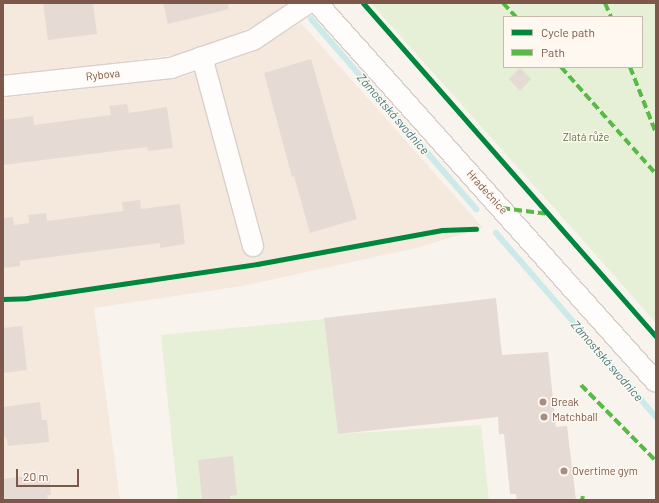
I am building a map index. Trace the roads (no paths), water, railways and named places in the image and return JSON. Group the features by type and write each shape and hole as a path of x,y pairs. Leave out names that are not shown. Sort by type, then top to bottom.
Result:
{"street":[{"name":"Rybova","path":"3,86 170,68 253,40 308,3"},
{"name":"Hradečnice","path":"317,3 656,382"},
{"path":"202,57 253,246"}],"waterway":[{"name":"Zámostská svodnice","path":"311,19 476,209"},
{"name":"Zámostská svodnice","path":"496,233 656,417"}],"place":[{"name":"Break","path":"543,402"},
{"name":"Matchball","path":"544,417"},
{"name":"Overtime gym","path":"564,471"}],"park label":[{"name":"Zlatá růže","path":"586,137"}]}
